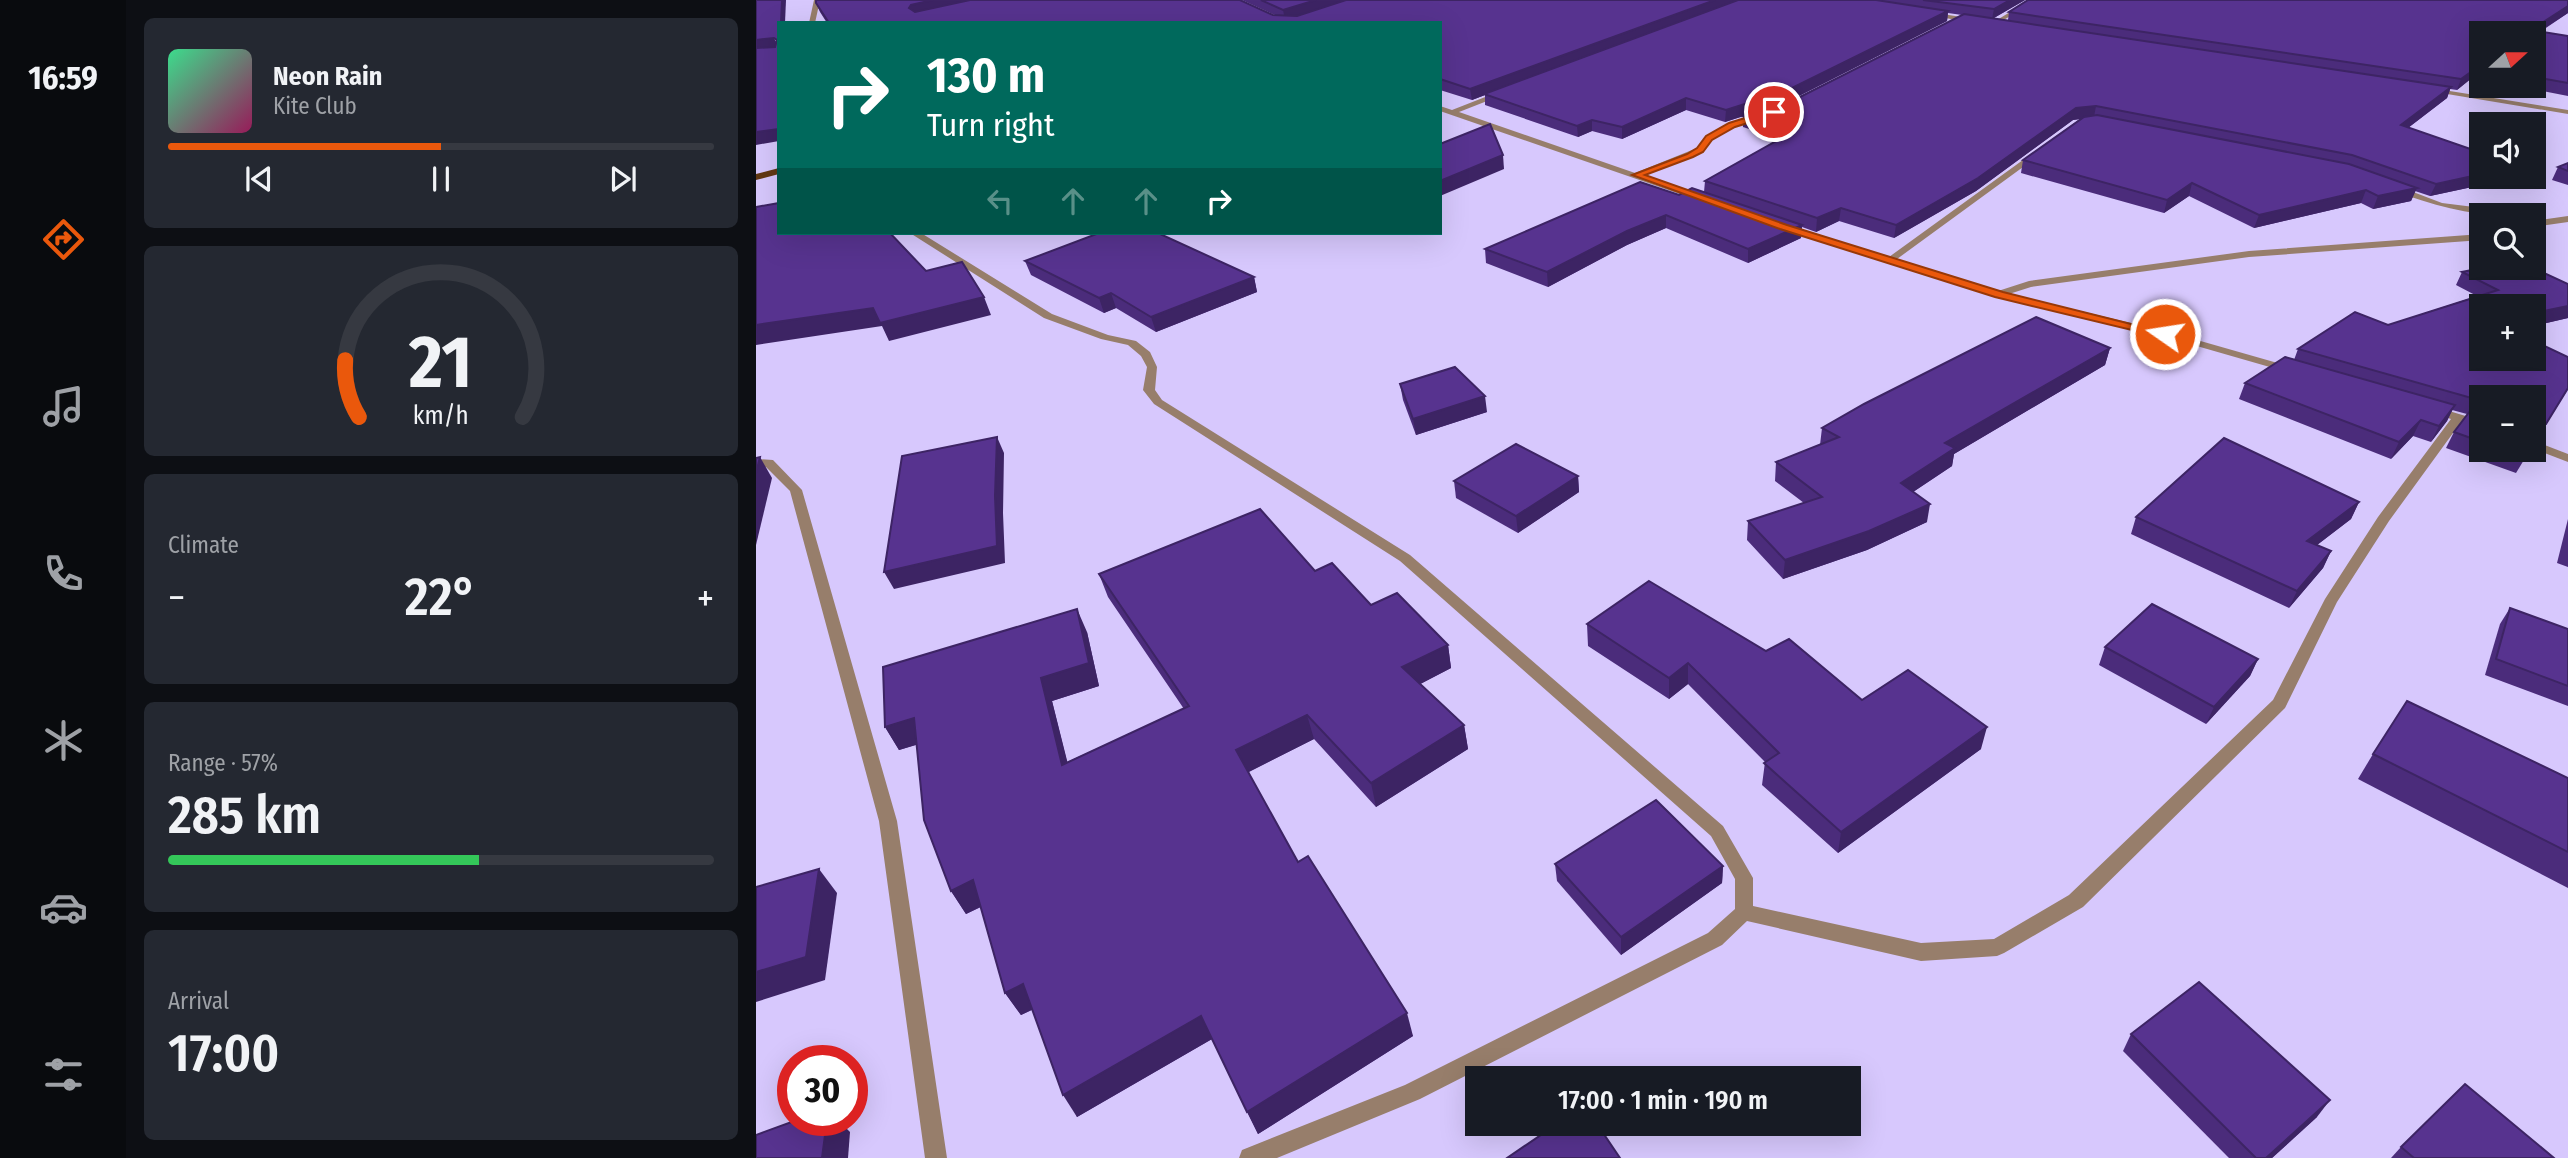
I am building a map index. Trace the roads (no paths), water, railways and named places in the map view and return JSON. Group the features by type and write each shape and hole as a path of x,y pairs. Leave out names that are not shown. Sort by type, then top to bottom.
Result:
{"main road":[{"path":"756,177 777,172"}],"street":[{"path":"812,21 817,0"},
{"path":"1995,23 2034,0"},
{"path":"1924,13 2008,25"},
{"path":"1950,24 1961,19"},
{"path":"2419,88 2568,113"},
{"path":"1453,112 1505,93"},
{"path":"1442,109 1710,201"},
{"path":"1636,175 1690,156 1700,150 1709,138 1732,125 1763,116"},
{"path":"1892,259 2046,148"},
{"path":"2382,184 2440,205 2469,209"},
{"path":"2546,220 2568,219"},
{"path":"1771,222 1999,295 2165,334 2299,372"},
{"path":"918,235 1048,316 1105,337 1132,343 1146,354 1152,367 1149,390 1158,402 1405,558 1717,831 1744,878 1744,912 1715,939 1412,1092 1250,1158"},
{"path":"1999,295 2029,284 2249,254 2469,238"},
{"path":"2419,405 2469,420"},
{"path":"1744,912 1921,952 1997,947 2076,901 2279,705 2330,602 2383,520 2459,417"},
{"path":"2546,450 2568,458"},
{"path":"756,463 769,463 796,490 887,821 936,1158"}]}
